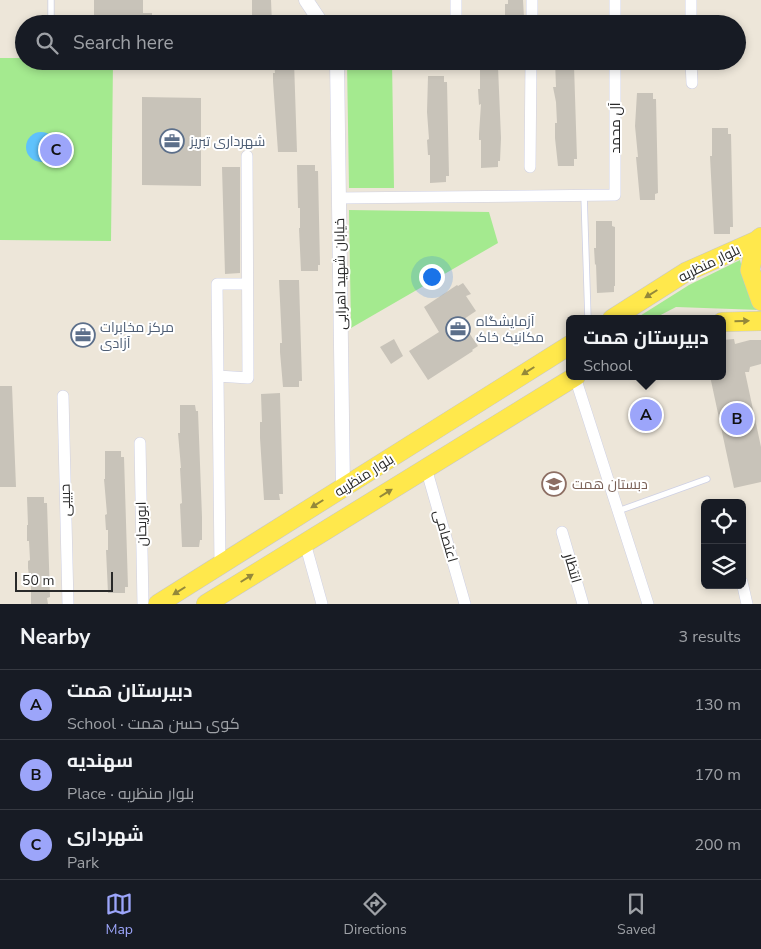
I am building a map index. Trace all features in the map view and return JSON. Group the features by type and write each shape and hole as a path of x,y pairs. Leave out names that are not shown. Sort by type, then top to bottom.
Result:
{"main road":[{"name":"بلوار منظریه","path":"618,315 686,272 759,239"},
{"path":"759,239 750,270 761,301"},
{"path":"726,322 761,321"},
{"name":"بلوار منظریه","path":"158,604 566,348"},
{"name":"بلوار منظریه","path":"206,604 570,380"}],"street":[{"path":"306,0 316,15"},
{"path":"456,0 456,15"},
{"path":"532,0 532,15"},
{"path":"615,0 615,15"},
{"path":"691,0 691,15"},
{"name":"خیابان شهید اهرابی","path":"337,70 343,488"},
{"path":"530,167 531,70"},
{"name":"آل محمد","path":"584,195 615,195 615,70"},
{"path":"691,70 692,84"},
{"path":"218,376 248,378 247,156"},
{"path":"339,198 584,195"},
{"path":"220,565 217,284 247,284"},
{"path":"576,380 648,604"},
{"name":"حبیبی","path":"63,396 68,604"},
{"name":"ابوریحان","path":"140,443 143,604"},
{"name":"اعتصامی","path":"426,468 465,604"},
{"name":"انتظار","path":"562,532 583,604"},
{"path":"305,543 322,604"},
{"path":"744,589 747,604"}],"lane":[{"path":"50,15 51,0"},
{"path":"584,195 588,315"},
{"path":"618,511 707,479"}],"green space":[{"path":"0,58 15,58 15,70 113,70 111,241 0,240"},
{"path":"347,70 392,70 394,188 349,188"},
{"path":"349,210 489,212 498,243 351,328"},
{"path":"740,260 749,294 760,310 676,307 661,315 641,315 689,285"}],"water":[{"path":"41,132 52,136 56,147 52,158 41,162 30,158 26,147 30,136"}],"building":[{"path":"94,0 143,0 143,13 152,13 152,15 94,15"},
{"path":"252,0 271,0 272,15 252,15"},
{"path":"508,0 523,0 524,15 505,15 505,4 508,4"},
{"path":"275,70 294,70 297,152 278,152 273,81 273,73 275,73"},
{"path":"480,70 498,70 501,138 498,167 481,168 481,140 479,140 479,134 481,104 479,105 478,89 480,89"},
{"path":"555,70 574,70 577,159 574,159 574,166 558,166 555,138 555,123 557,123 556,102 553,87 556,87"},
{"path":"428,76 444,76 444,82 447,82 449,176 446,176 446,182 430,183 430,155 428,155 427,140 429,139 427,112"},
{"path":"637,93 653,93 653,99 656,99 658,193 655,194 655,200 640,200 635,126"},
{"name":"شهرداری تبریز","path":"142,97 201,98 201,186 142,185"},
{"path":"712,128 728,128 728,134 731,134 733,227 730,227 730,234 714,234 710,156 712,156"},
{"path":"297,165 315,165 315,171 318,171 320,265 318,265 318,271 301,271"},
{"path":"222,167 240,167 240,273 225,274"},
{"path":"596,221 612,221 612,226 615,227 614,292 597,293 594,248 596,248"},
{"path":"279,280 299,280 302,381 299,381 299,387 283,387 280,352 280,343 282,343"},
{"path":"463,283 471,294 466,296 476,311 461,321 478,346 428,380 409,351 439,332 424,307"},
{"path":"394,339 403,356 391,364 380,347"},
{"path":"734,339 735,344 750,340 761,340 761,364 750,367 749,372 745,372 761,447 761,482 734,488 711,380 726,380 726,340"},
{"path":"0,386 12,386 16,487 0,487"},
{"path":"280,393 283,494 279,494 280,500 264,500 260,438 260,422 262,422 261,394"},
{"path":"180,405 195,405 196,411 198,411 202,517 202,540 200,540 199,547 182,547 181,468 178,433 180,433"},
{"path":"105,451 121,451 121,457 124,457 128,587 125,587 125,593 108,593 106,550 108,550 108,530 106,530 105,515 107,514 104,479"},
{"path":"27,497 44,497 44,503 47,503 50,597 47,598 48,604 31,604 31,576 29,576 28,568 28,561 30,560 29,541 27,541"}],"place":[{"name":"شهرداری تبریز","path":"172,141"},
{"name":"شهرداری","path":"56,150"},
{"name":"آزمایشگاه مکانیک خاک","path":"458,329"},
{"name":"مرکز مخابرات آزادی","path":"83,335"},
{"name":"دبیرستان همت","path":"646,415"},
{"name":"سهندیه","path":"737,419"},
{"name":"دبستان همت","path":"554,484"}]}
